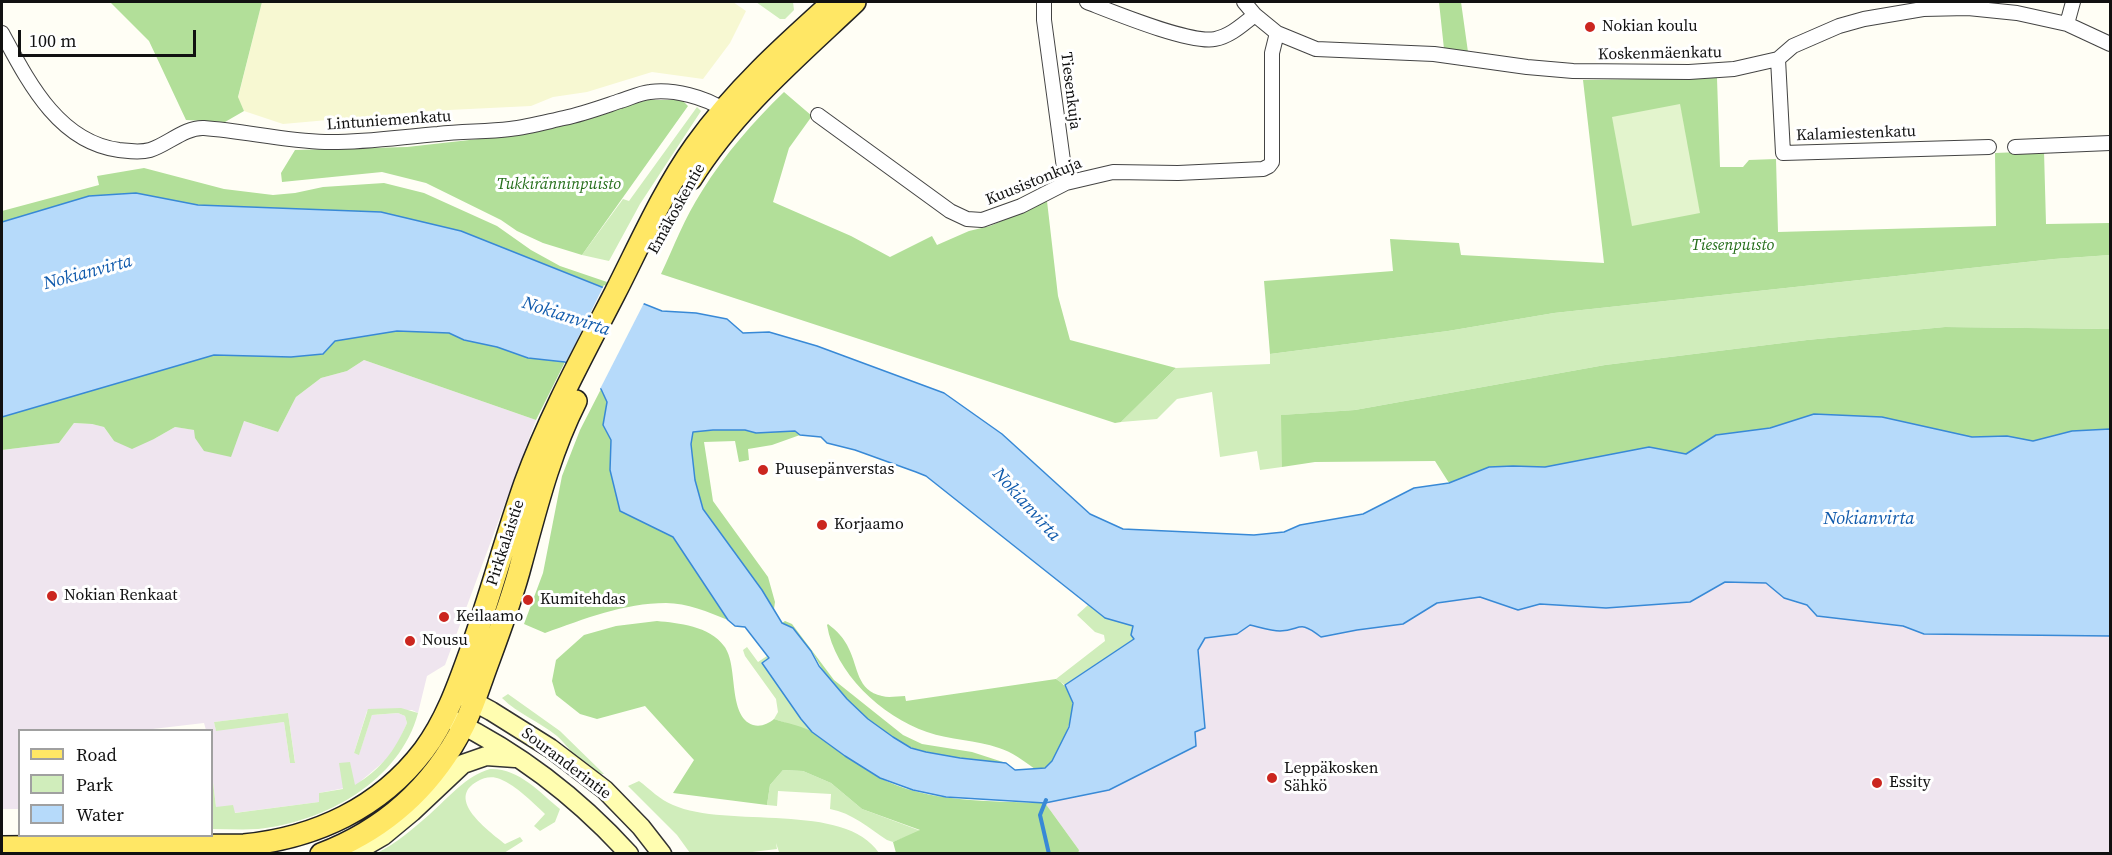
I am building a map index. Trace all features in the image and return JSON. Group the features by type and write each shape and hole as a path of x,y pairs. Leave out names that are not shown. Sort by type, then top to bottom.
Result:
{"main road":[{"name":"Emäkoskentie","path":"559,418 638,264 668,191 695,146 774,55 833,2"},
{"name":"Emäkoskentie","path":"638,264 701,163 730,125 855,2"},
{"name":"Pirkkalaistie","path":"330,850 370,830 395,813 436,771 465,697 479,627 526,479 559,418"},
{"name":"Pirkkalaistie","path":"2,848 244,845 298,836 339,821 377,797 454,721"}],"street":[{"name":"Tiesenkuja","path":"1044,2 1044,20 1066,183"},
{"path":"1087,2 1139,22 1200,39 1214,39 1229,34 1255,15"},
{"name":"Koskenmäenkatu","path":"1244,2 1255,15 1277,33 1297,43 1316,48 1434,54 1573,71 1689,72 1734,69 1778,59 1792,46 1839,26 1924,5 2018,13 2067,24 2110,44"},
{"path":"2067,24 2073,2"},
{"name":"Lintuniemenkatu","path":"2,33 39,98 54,116 80,136 98,144 111,149 136,152 152,150 164,142 200,128 275,139 326,142 375,141 512,129 566,118 649,92 668,92 692,97 714,103 724,110"},
{"name":"Kuusistonkuja","path":"818,115 950,211 967,219 982,220 1020,207 1066,183 1113,172 1178,173 1263,169 1269,166 1272,162 1272,53 1277,33"},
{"name":"Kalamiestenkatu","path":"1778,59 1783,153 1989,147"},
{"path":"2015,147 2110,143"},
{"name":"Souranderintie","path":"465,697 550,748 605,790 641,827 662,854"},
{"name":"Souranderintie","path":"454,721 520,758 587,810 629,854"},
{"path":"330,850 364,847 382,836 412,812 463,764 486,756 520,758"}],"shaded area":[{"path":"364,360 536,420 445,665 427,676 418,713 412,710 367,711 354,753 359,754 372,715 398,713 405,716 407,723 397,745 387,759 355,786 319,793 319,802 234,813 216,807 213,782 213,729 206,729 204,723 153,729 18,729 18,809 2,809 2,450 59,443 74,423 104,427 114,441 154,439 175,427 195,430 244,421 278,432 296,397 321,378 347,371","holes":["288,713 295,762 290,763 284,722 216,730 214,722"]},
{"path":"1725,582 1766,583 1784,598 1903,626 1924,634 2110,636 2110,853 1078,854 1079,850 1045,803 1109,790 1195,732 1205,728 1198,650 1204,638 1237,634 1250,625 1280,631 1299,626 1311,629 1321,637 1403,624 1437,603 1480,597 1518,610 1540,604 1606,608 1690,602"}],"green space":[{"path":"110,2 262,2 238,97 244,111 225,122 186,120 149,41"},
{"path":"262,2 733,2 746,11 730,43 703,79 652,72 587,92 553,97 531,106 428,111 283,124 244,111 238,98"},
{"path":"756,2 793,2 794,10 785,19 780,19"},
{"path":"1439,2 1461,2 1468,52 1444,49"},
{"name":"Tiesenpuisto","path":"1717,78 1720,167 1743,167 1749,160 1776,159 1778,232 1996,226 1995,153 2044,151 2046,224 2110,223 2110,255 2054,259 1554,313 1448,331 1270,354 1264,281 1393,271 1390,239 1459,243 1461,255 1604,263 1583,80"},
{"path":"784,92 812,116 789,148 773,202 851,236 890,257 932,236 937,245 969,231 990,226 1047,201 1058,296 1070,340 1176,368 1121,422 1115,423 661,274 690,211 711,177 740,139"},
{"name":"Tukkiränninpuisto","path":"648,100 682,100 688,106 582,255 543,243 517,231 501,220 426,183 382,172 282,182 281,173 295,150 407,147 514,135"},
{"path":"1680,104 1700,213 1632,226 1612,117"},
{"path":"697,107 701,111 640,204 609,261 582,255 623,199 629,201"},
{"path":"144,168 224,189 273,195 323,187 384,183 424,193 497,226 531,250 560,266 607,282 605,288 461,231 381,212 198,205 136,193 89,196 2,222 2,211 99,185 97,176"},
{"path":"2110,255 2110,329 1945,327 1807,340 1605,365 1355,410 1282,415 1282,467 1260,470 1257,451 1220,457 1212,392 1177,399 1157,419 1121,422 1176,368 1270,364 1270,354 1448,331 1554,313 2054,259"},
{"path":"1945,327 2110,329 2110,429 2072,431 2033,441 2007,436 1972,438 1814,414 1770,428 1716,435 1686,454 1649,447 1545,467 1489,467 1449,483 1435,461 1315,462 1282,467 1281,415 1355,410 1605,365 1807,340"},
{"path":"397,331 449,333 464,340 497,347 528,358 565,362 536,420 364,360 347,371 321,378 296,397 278,432 244,421 231,457 204,451 195,438 194,430 175,427 132,449 114,441 104,427 74,423 59,443 2,450 2,417 214,355 290,357 323,354 335,341"},
{"path":"601,389 607,402 603,425 611,440 610,470 620,510 673,537 728,620 690,606 666,603 620,609 589,617 545,633 524,624 543,573 562,476 580,430"},
{"path":"745,430 756,433 795,431 800,435 772,445 748,449 749,460 739,462 735,441 704,442 713,501 768,577 775,602 774,609 703,509 695,480 691,444 693,432"},
{"path":"1088,605 1105,618 1134,626 1131,635 1134,639 1065,685 1056,679 1105,641 1104,635 1095,632 1077,615"},
{"path":"657,621 693,627 718,639 728,654 740,712 745,720 753,725 764,725 774,719 809,730 878,777 917,792 981,801 1045,803 1079,850 1078,854 896,853 893,842 920,830 862,809 831,783 803,771 783,770 770,785 767,805 673,793 694,760 645,706 597,719 580,714 556,695 552,681 556,660 584,635 616,626"},
{"path":"785,621 792,624 834,680 903,735 922,744 972,752 1006,763 937,755 915,749 892,737 859,712 841,693 809,648 782,623"},
{"path":"828,624 847,645 863,684 882,696 905,696 906,701 1056,679 1065,686 1070,694 1072,712 1067,731 1049,765 1042,769 1035,769 1004,750 927,732 893,715 877,704 850,676 832,643"},
{"path":"747,647 758,662 767,656 769,658 763,664 812,732 774,719 778,712 776,699 745,656 743,650"},
{"path":"508,694 560,731 604,774 590,770 557,736 508,704 502,698"},
{"path":"401,708 418,713 409,737 395,759 377,778 356,794 309,817 283,825 258,829 213,829 213,782 216,807 233,805 235,813 319,802 319,793 343,789 339,763 350,762 355,785 373,772 392,751 407,723 405,716 398,713 372,715 359,755 354,753 368,709"},
{"path":"288,713 295,763 290,763 284,722 216,731 214,722"},
{"path":"490,769 510,772 528,782 560,809 555,822 540,831 534,826 545,814 506,782 492,777 486,778 469,788 466,797 467,805 480,823 505,844 520,837 523,841 504,853 377,853 411,830 465,782"},
{"path":"783,770 803,771 831,783 862,809 921,831 893,842 887,840 853,817 830,809 831,794 778,791 777,806 767,805 770,785"},
{"path":"639,781 668,803 696,812 813,821 840,827 863,837 879,853 771,853 779,852 776,843 777,849 736,854 690,853 677,835 628,786"}],"water":[{"name":"Nokianvirta","path":"136,193 198,205 381,212 461,231 662,311 696,313 727,319 743,333 769,332 817,346 944,393 1002,434 1090,514 1123,529 1254,535 1284,532 1300,525 1363,514 1414,488 1449,483 1489,467 1545,467 1649,447 1686,454 1716,435 1770,428 1814,414 1882,417 1972,437 2007,436 2033,441 2072,431 2110,429 2110,636 1924,634 1903,626 1817,616 1807,605 1784,598 1766,583 1725,582 1690,602 1606,608 1540,604 1518,610 1480,597 1437,603 1403,624 1321,637 1304,627 1280,631 1250,625 1237,634 1205,638 1198,650 1205,728 1195,732 1196,746 1109,790 1045,803 946,797 913,790 880,778 812,732 762,663 769,658 745,627 735,626 728,620 673,537 620,511 610,470 611,440 603,425 607,402 601,389 565,362 528,358 497,347 464,340 449,333 397,331 335,341 323,354 291,357 214,355 2,417 2,222 89,196","holes":["745,430 756,433 795,431 800,435 821,437 827,443 855,450 926,476 1105,618 1133,626 1131,635 1134,639 1065,685 1073,703 1069,727 1052,761 1045,768 1015,770 1006,763 960,758 911,748 868,719 847,699 819,666 811,651 793,628 782,623 762,590 703,509 695,480 691,444 693,432"]}],"pier":[{"path":"604,285 645,301 599,391 565,365"}],"waterway":[{"path":"1046,800 1040,815 1049,854"}],"place":[{"name":"Nokian koulu","path":"1590,27"},
{"name":"Puusepänverstas","path":"763,470"},
{"name":"Korjaamo","path":"822,525"},
{"name":"Nokian Renkaat","path":"52,596"},
{"name":"Kumitehdas","path":"528,600"},
{"name":"Keilaamo","path":"444,617"},
{"name":"Nousu","path":"410,641"},
{"name":"Leppäkosken Sähkö","path":"1272,778"},
{"name":"Essity","path":"1877,783"}]}
